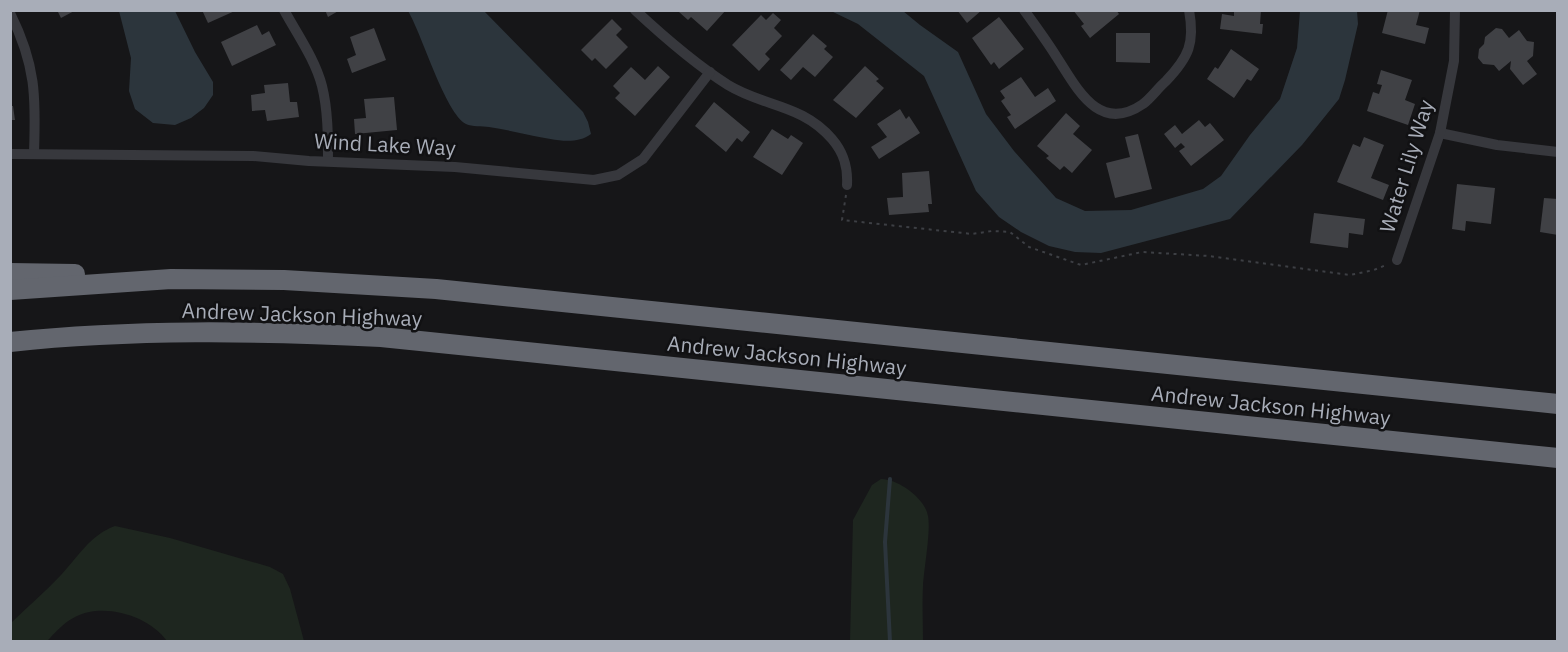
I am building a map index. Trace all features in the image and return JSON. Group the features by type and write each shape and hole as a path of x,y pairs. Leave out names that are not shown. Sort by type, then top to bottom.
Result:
{"highway":[{"path":"10,273 171,279"},
{"name":"Andrew Jackson Highway","path":"10,290 171,279 284,279 436,289 1557,404"},
{"name":"Andrew Jackson Highway","path":"10,342 210,332 285,332 381,337 1557,458"}],"street":[{"path":"284,10 321,84 326,112 328,161"},
{"path":"635,10 710,72 739,91 794,110 816,123 843,156 847,185"},
{"path":"1024,10 1086,101 1103,111 1114,113 1124,112 1143,103 1183,62 1191,42 1189,10"},
{"name":"Water Lily Way","path":"1397,260 1440,133 1454,61 1455,10"},
{"path":"10,13 24,42 33,74 36,110 34,153"},
{"name":"Wind Lake Way","path":"10,154 253,156 455,166 574,179 606,179 631,168 643,159 710,72"},
{"path":"1440,133 1497,145 1557,152"}],"path":[{"path":"847,185 842,220 972,234 1010,231 1029,247 1081,265 1142,252 1209,256 1350,275 1374,270 1397,260"}],"shaded area":[{"path":"119,11 175,11 213,82 213,95 204,108 191,118 175,125 153,123 135,109 129,91 131,58"},
{"path":"408,11 484,11 583,112 591,134 578,140 563,141 466,124 450,105"},
{"path":"831,11 903,11 958,52 986,114 1014,151 1056,198 1085,211 1131,210 1203,189 1221,176 1250,135 1280,99 1297,48 1300,11 1357,11 1358,24 1339,99 1302,145 1230,219 1101,253 1075,252 1049,246 1021,232 999,217 976,191 924,76 858,24"},
{"path":"881,479 895,482 910,491 922,503 928,516 923,593 923,641 850,641 853,520 872,485"},
{"path":"115,526 170,538 270,567 283,574 290,589 304,641 167,641 159,632 138,618 112,611 99,611 71,619 47,641 11,641 11,623 55,581 91,541"}],"building":[{"path":"57,10 76,10 61,18"},
{"path":"202,10 237,10 208,23"},
{"path":"325,10 340,10 328,17"},
{"path":"680,10 726,10 707,31 691,17 688,20 679,12"},
{"path":"957,10 982,10 967,23"},
{"path":"1073,10 1116,10 1119,14 1090,38 1081,26 1084,24"},
{"path":"1234,10 1261,10 1262,34 1220,29 1222,14 1234,16"},
{"path":"1388,10 1420,10 1416,25 1429,28 1425,44 1382,33"},
{"path":"773,13 781,20 774,28 782,36 765,54 770,59 759,71 732,45 761,15 766,20"},
{"path":"999,17 1024,49 999,69 994,62 991,65 972,38"},
{"path":"612,19 622,29 616,35 628,47 606,69 595,58 592,61 581,50"},
{"path":"257,25 262,35 269,31 276,45 232,66 221,42"},
{"path":"374,28 386,60 352,73 347,59 356,55 350,37"},
{"path":"1496,28 1502,29 1509,38 1519,30 1527,41 1534,42 1533,56 1527,61 1537,74 1523,85 1510,69 1511,61 1499,71 1494,65 1483,64 1478,58 1479,49 1484,44 1485,37"},
{"path":"1116,33 1150,33 1150,63 1116,62"},
{"path":"813,34 827,46 824,49 833,57 815,77 803,67 791,80 780,70"},
{"path":"1231,49 1259,69 1251,81 1247,79 1234,98 1207,79 1215,67 1218,69"},
{"path":"658,66 670,77 635,116 615,98 620,93 613,86 631,67 645,80"},
{"path":"865,66 879,79 876,81 884,88 856,118 833,100"},
{"path":"1381,70 1412,80 1405,100 1415,104 1408,125 1367,111 1373,92 1379,94 1382,85 1377,84"},
{"path":"1021,77 1035,97 1048,88 1056,101 1015,129 1007,117 1011,115 1001,101 1005,98 1000,91"},
{"path":"288,83 290,102 297,102 299,117 267,121 265,110 252,111 251,95 265,93 264,85"},
{"path":"394,97 397,130 355,134 354,119 366,118 364,99"},
{"path":"714,102 750,132 742,142 737,138 726,152 695,126"},
{"path":"10,106 13,106 15,120 10,120"},
{"path":"900,109 906,119 909,116 920,133 879,159 871,147 887,137 877,124"},
{"path":"1066,113 1080,126 1073,134 1092,150 1072,173 1064,166 1060,170 1046,158 1049,156 1037,146"},
{"path":"1199,120 1205,127 1210,123 1224,140 1191,166 1179,151 1185,147 1181,143 1175,148 1164,134 1175,125 1182,134"},
{"path":"772,129 788,139 791,135 803,143 782,175 753,157"},
{"path":"1138,134 1152,189 1115,198 1106,163 1130,157 1125,137"},
{"path":"1364,137 1384,145 1371,178 1389,185 1383,200 1337,182 1353,144 1360,147"},
{"path":"929,171 932,204 928,204 929,212 889,215 887,198 903,197 902,173"},
{"path":"1457,184 1495,188 1491,224 1466,221 1465,231 1452,229"},
{"path":"1544,198 1558,199 1558,235 1540,232"},
{"path":"1314,213 1365,219 1363,235 1349,233 1348,248 1310,243"}],"waterway":[{"path":"890,479 885,542 890,642"}]}
